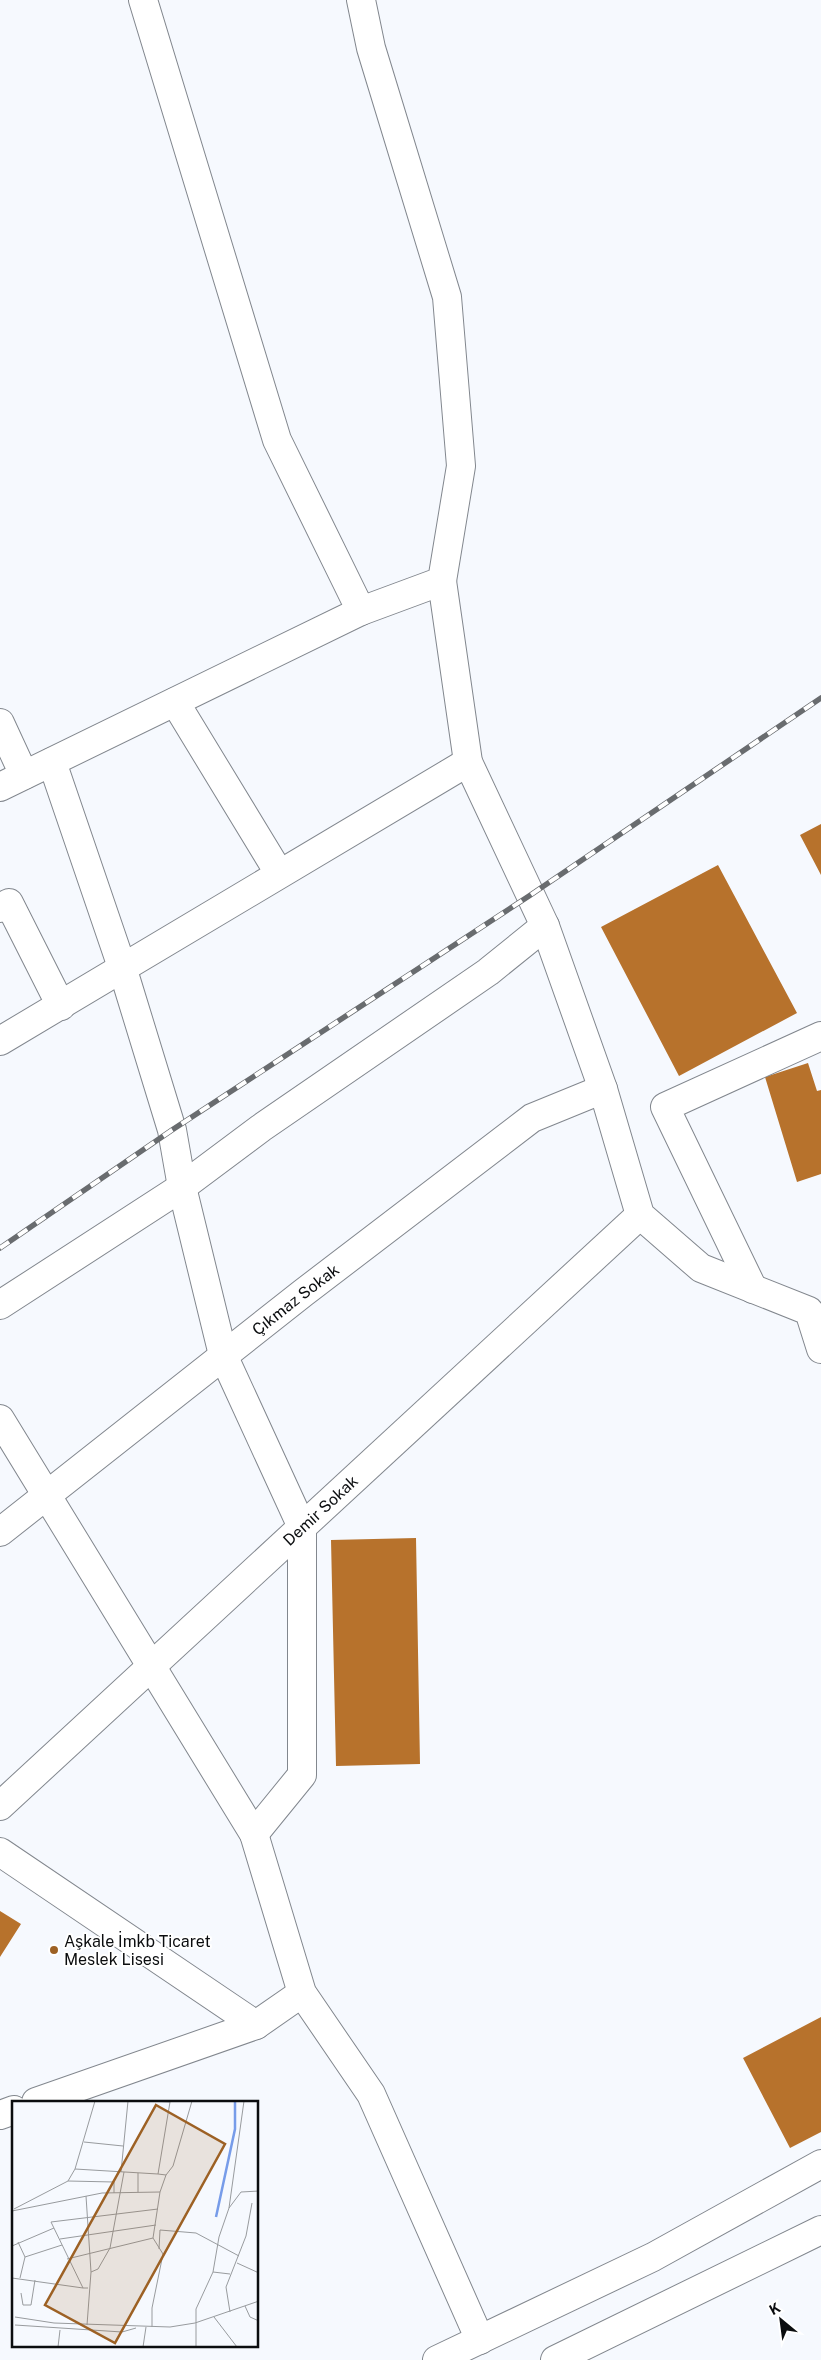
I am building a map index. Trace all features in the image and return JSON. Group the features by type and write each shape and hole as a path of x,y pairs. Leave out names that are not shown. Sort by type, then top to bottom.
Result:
{"street":[{"path":"143,0 277,440 361,611"},
{"path":"361,0 372,48 447,297 461,466 442,581 468,762 545,926 603,1089 640,1215 701,1268 809,1311 821,1348"},
{"path":"0,787 361,611 442,581"},
{"path":"174,702 279,873"},
{"path":"0,722 24,775"},
{"path":"52,762 122,970 172,1130 182,1187 223,1356 302,1527 302,1775 254,1834"},
{"path":"0,1041 468,762"},
{"path":"0,908 9,903 61,1006"},
{"path":"0,1305 182,1187 261,1128 488,972 545,926"},
{"path":"754,1289 665,1106 821,1036"},
{"name":"Çıkmaz Sokak","path":"0,1532 223,1356 532,1118 603,1089"},
{"name":"Demir Sokak","path":"0,1806 640,1215"},
{"path":"0,1419 254,1834 302,1993 372,2094 480,2340"},
{"path":"0,1852 256,2025"},
{"path":"39,2101 256,2025 302,1993"},
{"path":"0,2115 12,2111"},
{"path":"437,2360 653,2257 821,2164"},
{"path":"555,2360 821,2230"}],"building":[{"path":"821,824 821,875 800,835"},
{"path":"718,865 797,1013 679,1076 601,927"},
{"path":"808,1063 817,1091 821,1090 821,1174 797,1182 765,1077"},
{"path":"416,1538 420,1764 336,1766 331,1540"},
{"path":"0,1911 21,1924 0,1957"},
{"path":"821,2017 821,2132 790,2148 743,2058"}],"railway":[{"path":"0,1248 172,1130 529,896 821,698"}],"place":[{"name":"Aşkale İmkb Ticaret Meslek Lisesi","path":"54,1950"}]}
